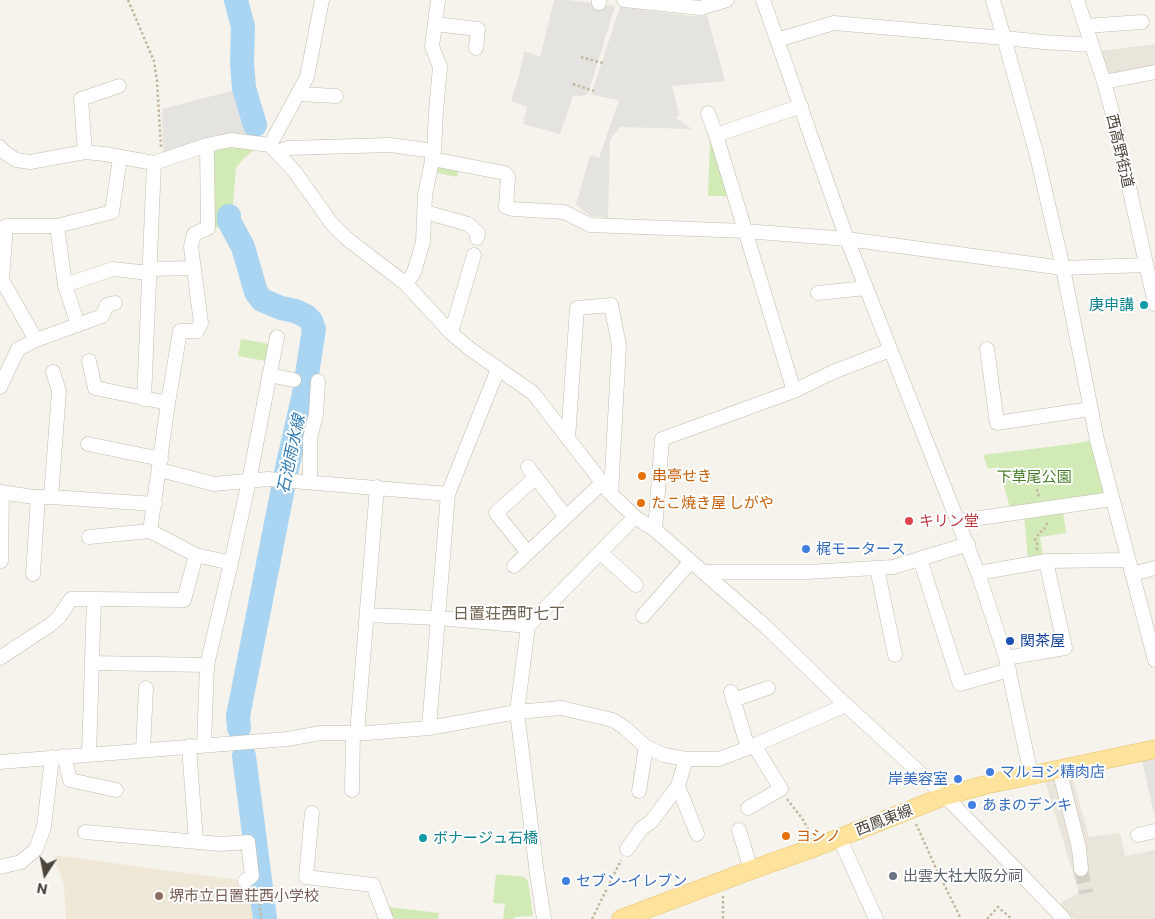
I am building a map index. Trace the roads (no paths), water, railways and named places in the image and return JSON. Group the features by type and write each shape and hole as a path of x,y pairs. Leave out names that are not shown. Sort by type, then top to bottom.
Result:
{"main road":[{"name":"西鳳東線","path":"621,919 816,847 945,796 985,784 1155,748"}],"street":[{"path":"274,149 307,77 322,0"},
{"path":"406,284 414,272 423,242 426,195 433,155 440,67 432,46 438,0"},
{"path":"627,2 700,12 727,0"},
{"path":"763,0 847,239 968,544 1007,664 1031,775"},
{"path":"993,0 1036,152 1097,440 1155,660"},
{"name":"西高野街道","path":"1077,0 1104,82 1148,243 1146,265 1155,304"},
{"path":"1086,26 1142,22"},
{"path":"777,40 834,23 1092,45"},
{"path":"435,24 478,29 476,48"},
{"path":"1104,82 1155,72"},
{"path":"85,152 81,99 119,86"},
{"path":"298,94 336,96"},
{"path":"716,135 800,106"},
{"path":"708,113 794,391"},
{"path":"0,147 16,160 30,162 85,152 157,162 207,145 231,140 274,149 390,145 505,173 508,177 506,207 564,212 590,225 745,231 847,239 1062,268 1146,265"},
{"path":"150,530 180,331 197,331 201,323 191,247 194,234 208,228 207,145"},
{"path":"274,149 295,172 332,224 346,238 406,284 451,333 470,349 533,393 611,494 635,517 655,530 692,561 764,626 945,796 1064,919"},
{"path":"36,340 2,280 6,226 57,226 112,212 120,158"},
{"path":"144,399 149,271 157,162"},
{"path":"425,212 468,224 478,233 477,238"},
{"path":"57,226 65,285 78,325"},
{"path":"451,333 474,255"},
{"path":"65,285 113,269 149,271 194,268"},
{"path":"818,293 866,288"},
{"path":"0,387 18,350 36,340 102,316 107,305 115,303"},
{"path":"568,439 577,308 611,306 619,345 611,494"},
{"path":"204,745 207,665 249,481 277,337"},
{"path":"655,530 662,440 794,391 833,372 890,350"},
{"path":"987,350 997,423 1090,409"},
{"path":"88,361 95,388 168,403"},
{"path":"429,728 448,494 498,369"},
{"path":"33,574 59,391 53,372"},
{"path":"269,374 294,380"},
{"path":"310,482 310,438 316,414 318,381"},
{"path":"88,444 160,464 214,484 268,479 448,494"},
{"path":"528,553 496,513 532,472 566,517"},
{"path":"514,566 602,482"},
{"path":"352,790 355,733 367,616 376,487"},
{"path":"0,561 1,492 44,497 155,504"},
{"path":"959,521 1112,499"},
{"path":"544,919 517,712 528,626 635,517"},
{"path":"89,538 150,530 196,555 231,563"},
{"path":"703,572 807,572 893,567 968,544"},
{"path":"600,552 636,585"},
{"path":"0,658 50,625 59,617 71,599 184,600 196,555"},
{"path":"920,559 960,684 1007,664 1065,648 1041,562"},
{"path":"978,573 1041,562 1128,560"},
{"path":"643,616 692,561"},
{"path":"877,568 895,655"},
{"path":"1132,574 1155,568"},
{"path":"88,754 94,599"},
{"path":"367,616 438,618 528,626"},
{"path":"92,663 207,665"},
{"path":"143,750 146,688"},
{"path":"748,808 781,789 751,747 732,696 768,688"},
{"path":"0,762 287,739 321,733 355,733 429,728 517,712 561,708 613,720 646,746 664,755 686,759 719,759 846,705"},
{"path":"189,746 196,842"},
{"path":"639,791 646,746"},
{"path":"58,757 70,780 116,790"},
{"path":"0,867 21,862 36,849 44,827 58,757"},
{"path":"627,849 642,828 651,822 678,786 686,759"},
{"path":"1059,769 1079,848 1081,869"},
{"path":"678,786 697,834"},
{"path":"312,813 306,877 373,885 386,919"},
{"path":"739,830 751,870"},
{"path":"1138,835 1155,831"},
{"path":"85,832 221,844 248,842 249,878"},
{"path":"839,837 876,919"}],"waterway":[{"name":"石池雨水線","path":"236,0 243,27 242,63 244,88 255,125"},
{"name":"石池雨水線","path":"229,216 229,221 243,247 256,292 262,300 306,316 311,321 314,329 304,394 287,468 238,716 239,728"},
{"name":"石池雨水線","path":"244,756 265,919"}],"tunnel":[{"path":"1081,869 1086,893"}],"place":[{"name":"庚申講","path":"1144,305"},
{"name":"串亭せき","path":"642,476"},
{"name":"たこ焼き屋 しがや","path":"641,503"},
{"name":"キリン堂","path":"909,521"},
{"name":"梶モータース","path":"806,549"},
{"name":"関茶屋","path":"1010,641"},
{"name":"マルヨシ精肉店","path":"990,772"},
{"name":"岸美容室","path":"958,779"},
{"name":"あまのデンキ","path":"972,805"},
{"name":"ヨシノ","path":"786,836"},
{"name":"ボナージュ石橋","path":"423,838"},
{"name":"出雲大社大阪分祠","path":"893,876"},
{"name":"セブン-イレブン","path":"566,881"},
{"name":"堺市立日置荘西小学校","path":"159,896"}],"district":[{"name":"日置荘西町七丁","path":"509,614"}],"park label":[{"name":"下草尾公園","path":"1034,477"}]}
